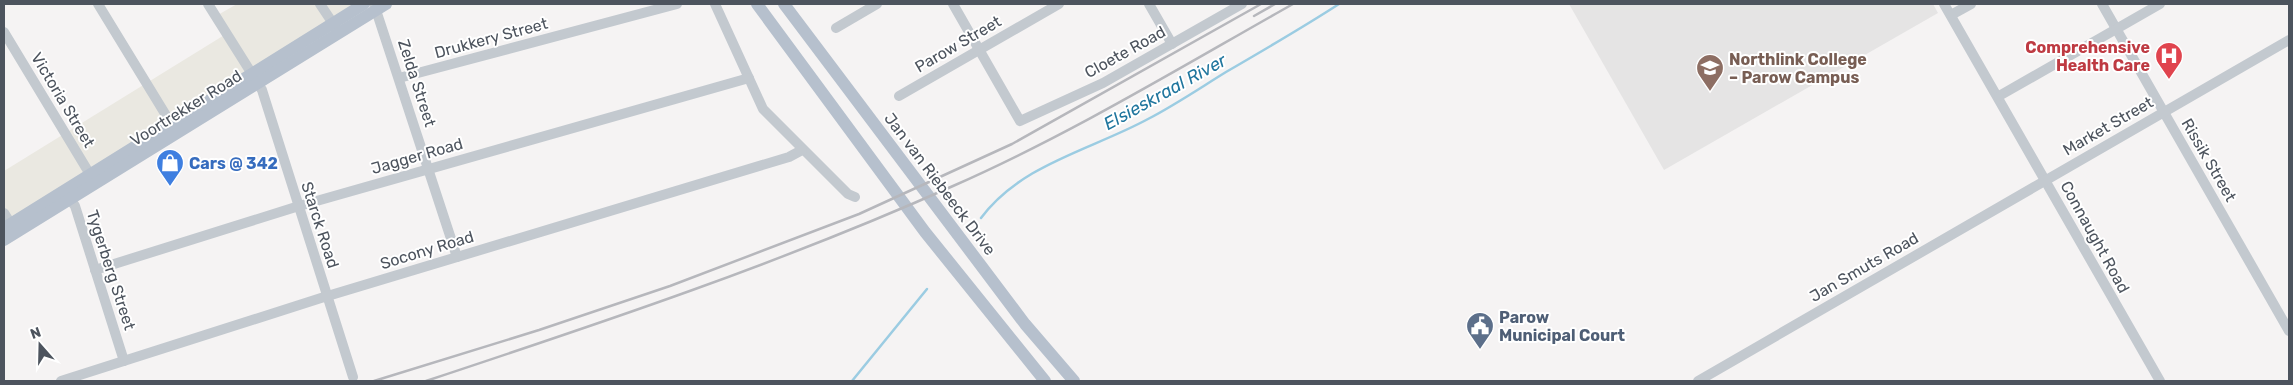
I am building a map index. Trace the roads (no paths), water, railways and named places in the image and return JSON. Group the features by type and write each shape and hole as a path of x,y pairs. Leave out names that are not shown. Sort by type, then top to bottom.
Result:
{"main road":[{"name":"Voortrekker Road","path":"335,28 364,4"},
{"path":"757,4 925,232 1045,381"},
{"name":"Jan van Riebeeck Drive","path":"784,4 1025,324 1074,381"},
{"name":"Voortrekker Road","path":"4,240 8,225 67,195 335,28 379,6"}],"street":[{"path":"98,4 174,128"},
{"name":"Starck Road","path":"208,4 262,90 353,377"},
{"path":"320,4 335,28"},
{"name":"Drukkery Street","path":"400,78 677,4"},
{"path":"715,4 767,115 848,194 854,197"},
{"path":"836,28 877,4"},
{"path":"953,4 979,49"},
{"name":"Parow Street","path":"899,96 1059,4"},
{"path":"1149,4 1172,44"},
{"name":"Cloete Road","path":"979,49 1020,121 1103,83 1242,4"},
{"name":"Connaught Road","path":"1944,4 2160,381"},
{"path":"1951,15 1970,4"},
{"name":"Rissik Street","path":"2102,4 2288,327"},
{"path":"1998,96 2160,4"},
{"name":"Zelda Street","path":"379,6 428,169 457,257"},
{"name":"Victoria Street","path":"4,32 93,179"},
{"name":"Market Street","path":"2046,180 2289,40"},
{"name":"Jagger Road","path":"95,270 299,206 749,78"},
{"name":"Socony Road","path":"61,381 327,296 789,157 802,150"},
{"name":"Jan Smuts Road","path":"1698,381 2046,180"},
{"name":"Tygerberg Street","path":"67,195 74,206 124,361"}],"waterway":[{"name":"Elsieskraal River","path":"981,218 997,200 1016,184 1036,171 1158,114 1339,4"},
{"name":"Elsieskraal River","path":"852,381 927,289"}],"railway":[{"path":"374,381 539,330 670,286 859,214 1012,144 1261,4"},
{"path":"1254,16 1275,4"},
{"path":"426,381 626,314 758,266 823,241 953,186 1083,122 1293,4"}],"place":[{"name":"Comprehensive Health Care","path":"2169,80"},
{"name":"Northlink College – Parow Campus","path":"1710,92"},
{"name":"Cars @ 342","path":"170,187"},
{"name":"Parow Municipal Court","path":"1480,350"}]}
